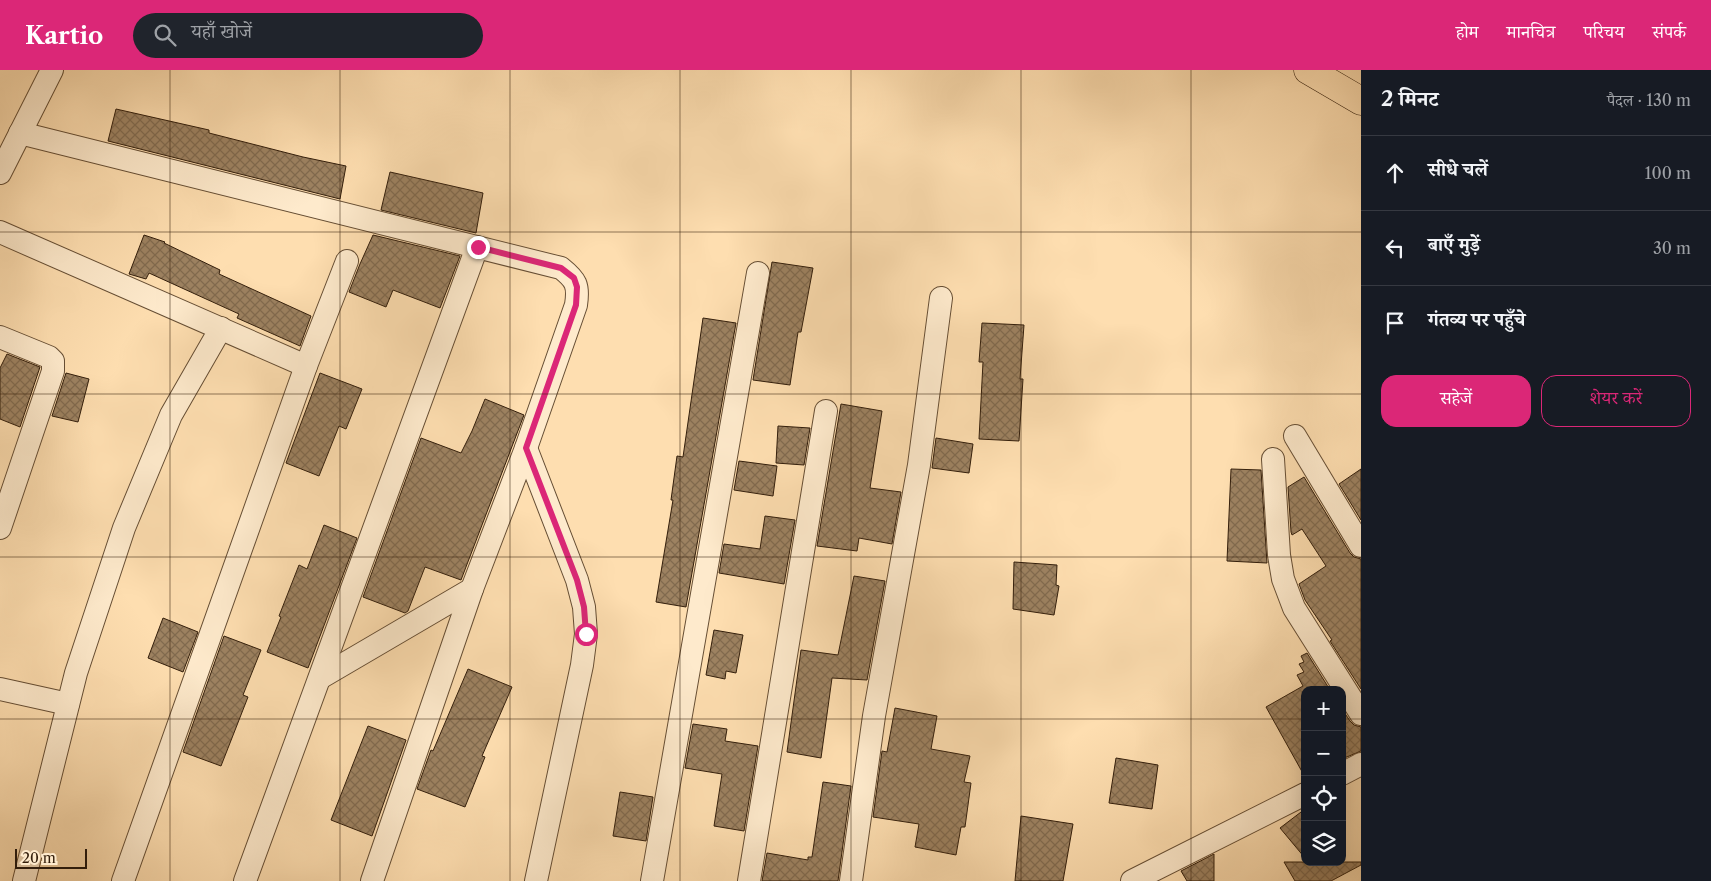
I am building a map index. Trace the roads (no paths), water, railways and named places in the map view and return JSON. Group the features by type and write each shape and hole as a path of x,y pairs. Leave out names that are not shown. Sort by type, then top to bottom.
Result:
{"highway":[{"path":"1308,70 1361,101"}],"street":[{"path":"0,173 52,70"},
{"path":"20,133 561,268 574,278 577,287 576,305 526,448 472,589 377,880"},
{"path":"0,232 306,366"},
{"path":"245,881 478,247"},
{"path":"123,881 306,366 347,261"},
{"path":"652,881 758,273"},
{"path":"851,881 874,716 919,465 941,298"},
{"path":"24,881 76,673 128,519 171,415 221,328"},
{"path":"0,337 49,357 52,362 53,371 0,528"},
{"path":"749,881 826,411"},
{"path":"1295,436 1361,546"},
{"path":"526,448 577,580 584,607 586,634 582,664 536,881"},
{"path":"1273,459 1279,556 1283,579 1294,608 1361,714"},
{"path":"320,678 472,589"},
{"path":"0,689 68,704"},
{"path":"1346,772 1361,764"},
{"path":"1132,881 1301,796"}]}
